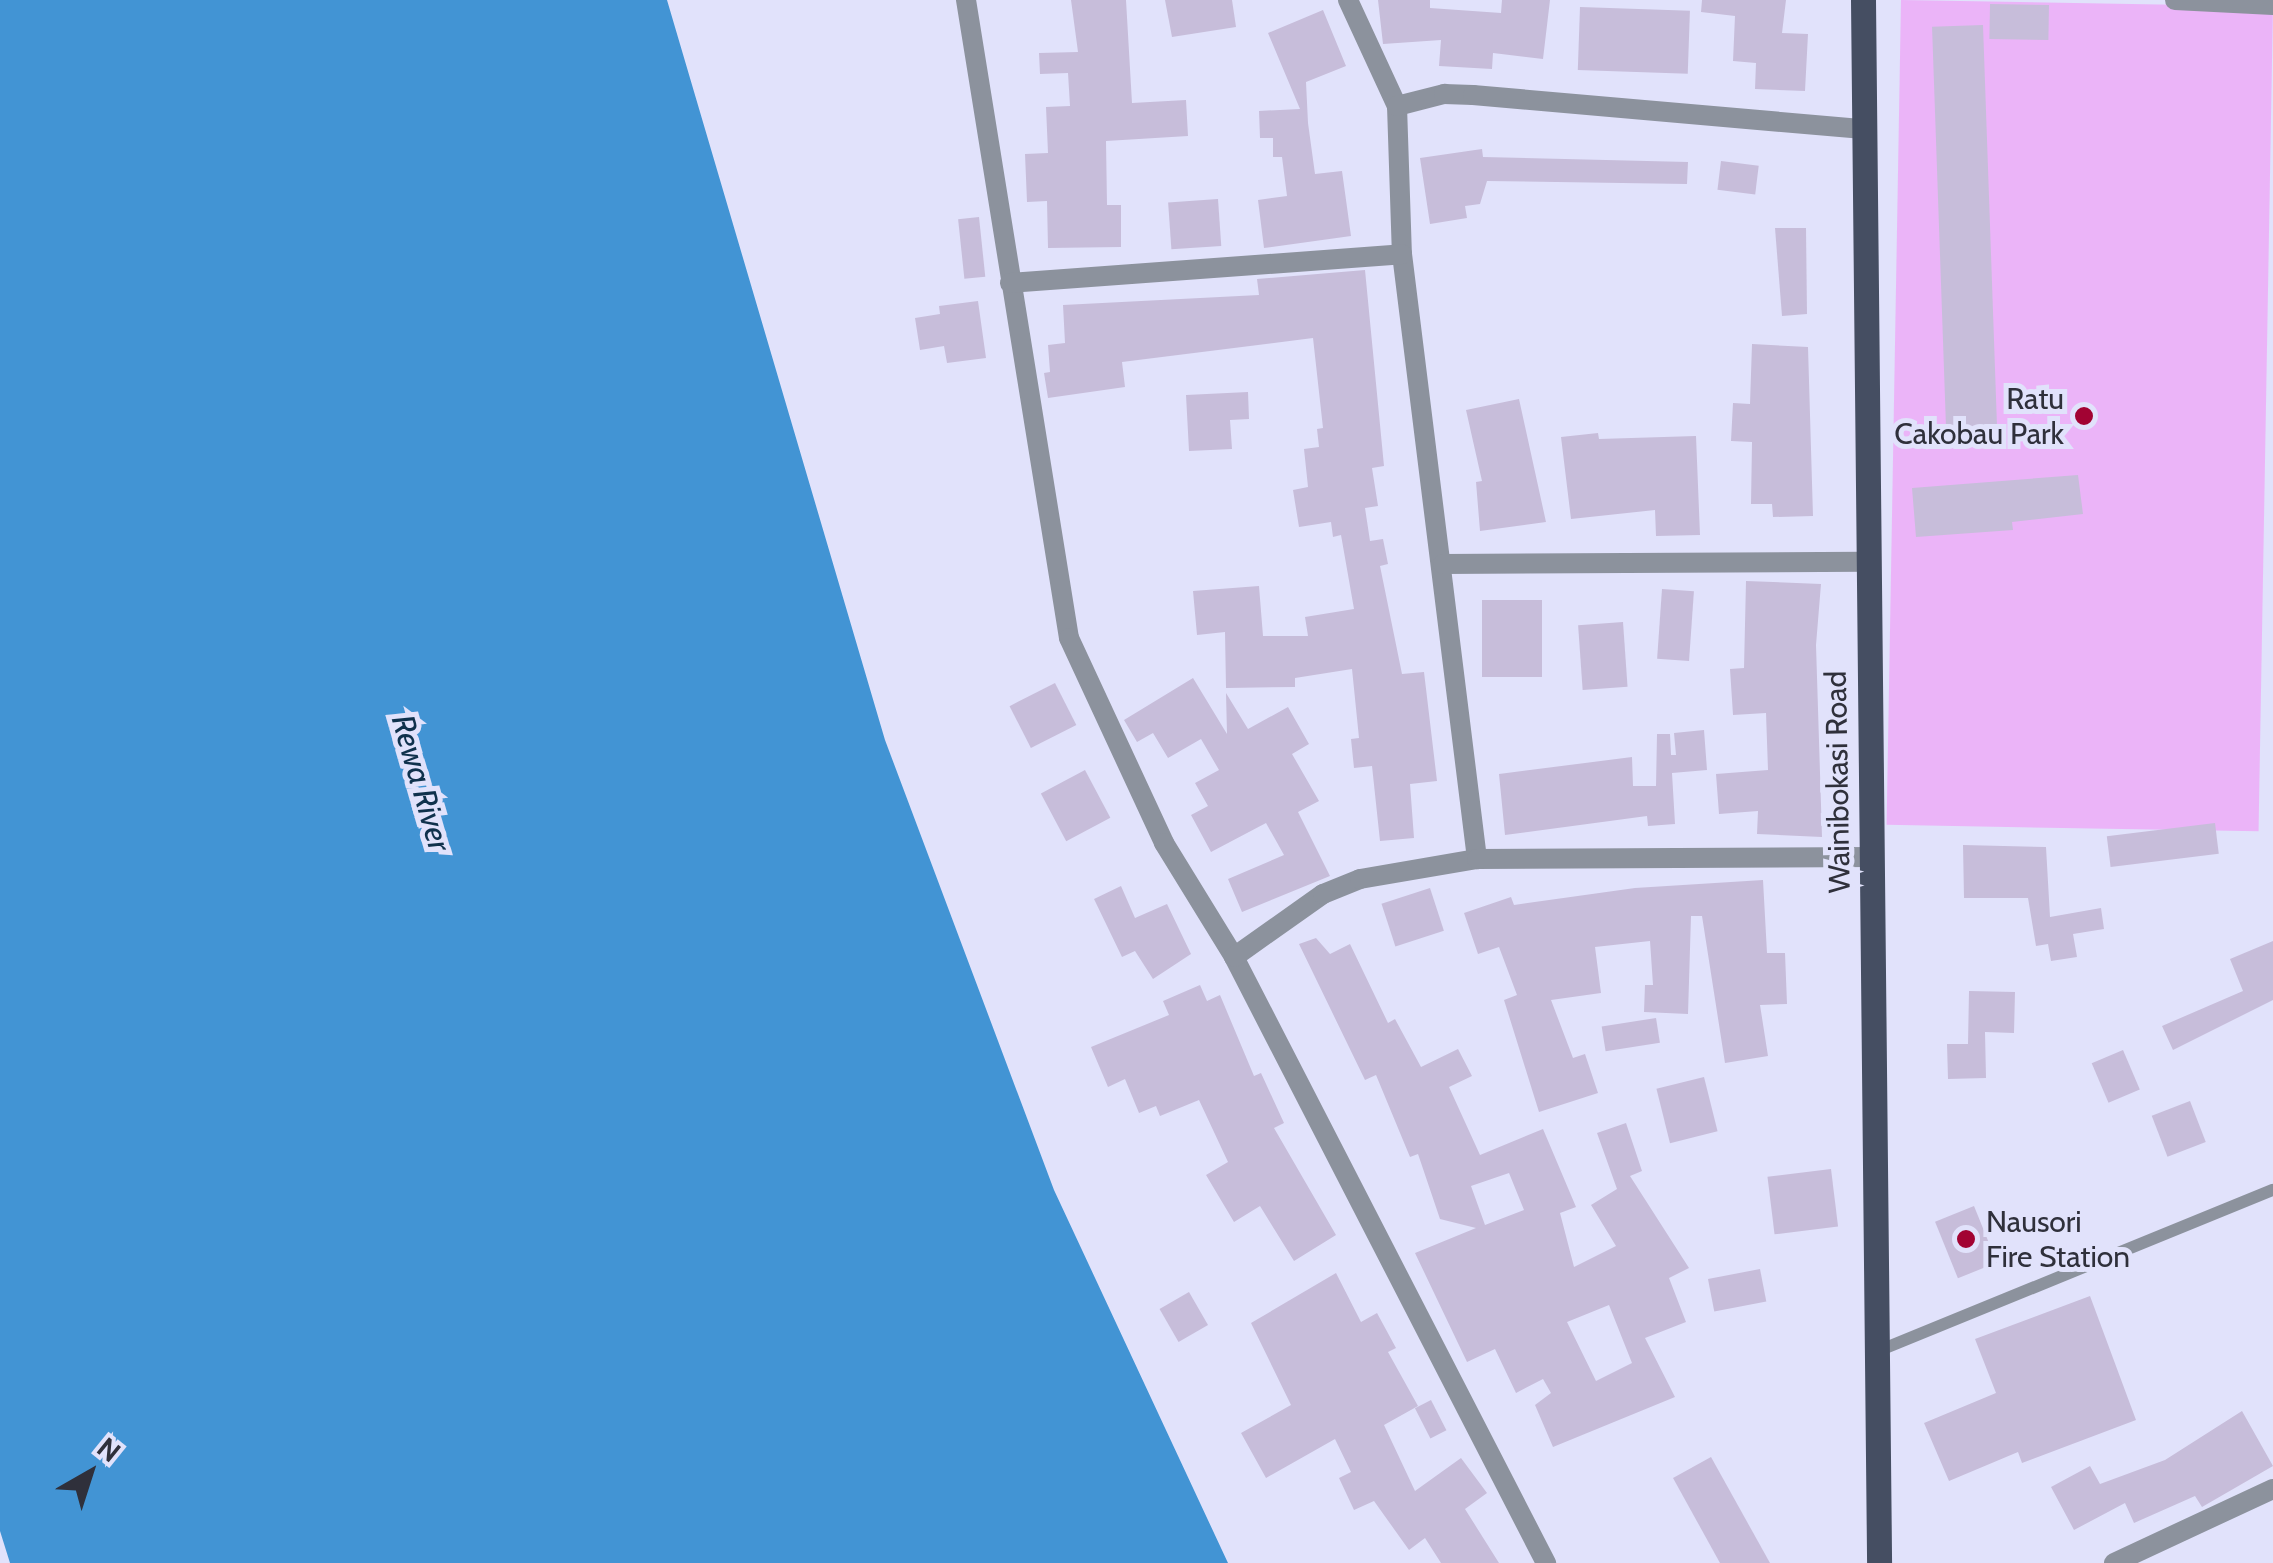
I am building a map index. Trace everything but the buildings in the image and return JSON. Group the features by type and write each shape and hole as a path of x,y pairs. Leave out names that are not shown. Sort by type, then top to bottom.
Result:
{"main road":[{"name":"Wainibokasi Road","path":"1863,0 1865,562 1874,857 1879,1563"}],"street":[{"path":"966,0 1069,638 1164,843 1234,957 1546,1563"},
{"path":"1348,0 1397,106 1402,254 1477,858"},
{"path":"2175,0 2273,5"},
{"path":"1397,106 1444,94 1473,95 1862,128"},
{"path":"1010,282 1402,254"},
{"path":"1442,564 1865,562"},
{"path":"1234,957 1291,910 1323,894 1360,879 1477,858 1874,857"},
{"path":"2114,1563 2273,1489"}],"lane":[{"path":"1878,1351 2273,1190"}],"shaded area":[{"name":"Ratu Cakobau Park","path":"1901,0 2273,6 2259,831 1887,825"}],"water":[{"name":"Rewa River","path":"0,0 667,0 885,740 1054,1190 1228,1563 10,1563 0,1531"}],"place":[{"name":"Ratu Cakobau Park","path":"2084,416"},
{"name":"Nausori Fire Station","path":"1966,1239"}]}
